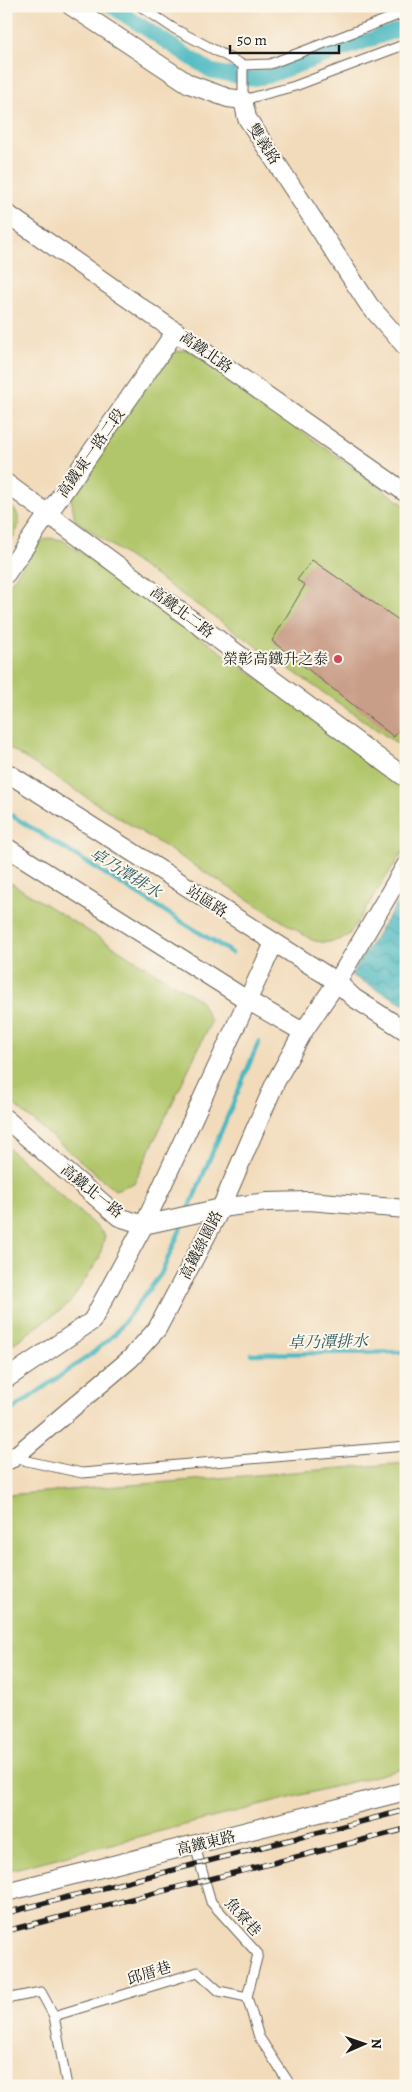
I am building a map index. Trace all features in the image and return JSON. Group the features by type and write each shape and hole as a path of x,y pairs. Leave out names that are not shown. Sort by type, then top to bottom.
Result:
{"street":[{"path":"71,6 189,84 228,98 243,100"},
{"name":"雙義路","path":"243,100 246,118 368,305 406,347"},
{"name":"高鐵北路","path":"6,213 406,492"},
{"name":"高鐵東一路二段","path":"6,574 176,331"},
{"name":"高鐵北二路","path":"6,483 406,778"},
{"name":"站區路","path":"6,772 337,982 354,998 406,1031"},
{"path":"6,847 247,1000 302,1032"},
{"name":"高鐵綠園路","path":"10,1460 130,1358 157,1329 221,1208 275,1083 302,1032 337,982 406,865"},
{"path":"6,1379 92,1321 144,1225 274,943"},
{"name":"高鐵北一路","path":"6,1119 119,1217 144,1225"},
{"path":"144,1225 221,1208 267,1202 309,1201 406,1209"},
{"name":"高鐵東路","path":"6,1892 195,1846 406,1791"}],"lane":[{"path":"140,6 173,28 243,65 270,64 406,12"},
{"path":"243,65 243,100 295,86 406,44"},
{"path":"10,1460 82,1473 406,1446"},
{"name":"魚寮巷","path":"195,1846 211,1902 258,1954 247,1998"},
{"name":"邱厝巷","path":"54,2016 198,1972 219,1991 247,1998"},
{"path":"6,1999 41,1992 54,2016 67,2086"},
{"path":"247,1998 259,2037 291,2086"}],"green space":[{"path":"188,349 406,506 406,750 75,520 70,492 167,354"},
{"path":"6,502 17,513 19,524 6,547"},
{"path":"49,538 63,540 406,783 406,847 348,936 330,942 312,940 6,746 6,589 39,543"},
{"path":"6,880 200,1000 211,1022 134,1183 115,1190 6,1098"},
{"path":"6,1146 105,1235 99,1259 69,1304 6,1349"},
{"path":"406,1463 406,1768 6,1871 6,1495"}],"water":[{"path":"406,890 406,1005 351,975"}],"building":[{"path":"312,560 406,625 406,719 394,737 272,641 305,585 297,580"}],"waterway":[{"path":"111,6 211,71 251,79 268,76 406,27"},
{"name":"卓乃潭排水","path":"6,812 232,953"},
{"path":"188,1211 259,1041"},
{"path":"6,1414 90,1355 115,1334 161,1274 184,1221"},
{"name":"卓乃潭排水","path":"251,1354 406,1352"}],"railway":[{"path":"6,1913 406,1810"},
{"path":"6,1931 406,1829"}],"place":[{"name":"榮彰高鐵升之泰","path":"338,659"}]}
